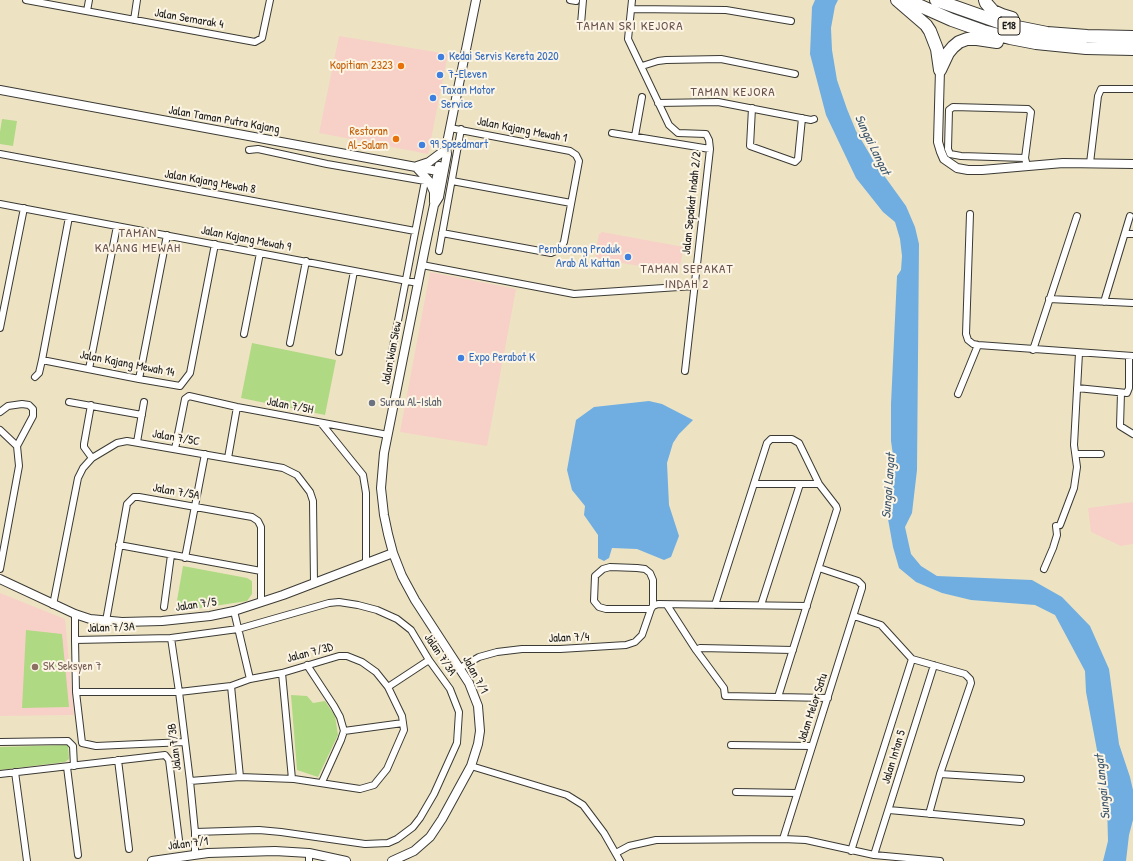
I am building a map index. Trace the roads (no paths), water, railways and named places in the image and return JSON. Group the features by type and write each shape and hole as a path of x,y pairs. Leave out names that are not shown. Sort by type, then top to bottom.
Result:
{"highway":[{"path":"897,0 926,24 937,49 940,70"},
{"name":"E18","path":"907,0 952,20 983,31 1036,43 1086,48 1133,49"},
{"name":"E18","path":"936,0 1007,25 1047,33 1133,37"},
{"path":"985,0 986,4 993,11 1002,15 1087,36"},
{"path":"940,70 952,47 967,39 1014,44 1036,43"}],"street":[{"name":"Jalan Semarak 4","path":"26,0 255,42 262,38 270,0"},
{"path":"87,11 90,0"},
{"path":"134,20 137,0"},
{"name":"Jalan Wan Siew","path":"434,205 439,198 444,150 450,128 476,0"},
{"path":"581,24 583,0"},
{"path":"632,0 628,39 642,66 658,103 718,102 811,120 814,119"},
{"path":"631,9 726,10 791,22"},
{"path":"642,66 666,60 721,60 795,74"},
{"path":"940,70 938,142 944,159 957,168 968,170 1026,162"},
{"path":"1090,163 1098,96 1101,89 1133,89"},
{"name":"Jalan Taman Putra Kajang","path":"0,90 441,171"},
{"path":"635,136 642,97"},
{"name":"Jalan Sepakat Indah 2/2","path":"658,103 669,125 676,132 706,134 709,140 710,149 685,371"},
{"path":"1026,162 1031,112 1028,109 953,107 948,110 948,149 950,154 1026,162 1133,164"},
{"path":"752,108 750,146 795,162 797,161 802,118"},
{"name":"Jalan Kajang Mewah 1","path":"442,233 551,253 560,249 564,242 579,161 576,155 570,151 450,128"},
{"name":"Jalan Kajang Mewah 1","path":"439,251 461,129"},
{"path":"612,132 710,149"},
{"path":"249,150 253,148 327,164 425,181 390,362"},
{"path":"434,192 429,181 416,167 429,162 444,150"},
{"name":"Jalan Kajang Mewah 8","path":"0,154 415,231"},
{"name":"Jalan Wan Siew","path":"393,553 384,515 381,488 383,465 434,205 434,192 441,171"},
{"path":"452,181 571,203"},
{"name":"Jalan Kajang Mewah 9","path":"0,204 418,283"},
{"path":"0,328 24,208"},
{"path":"970,214 966,334 968,340 973,344 978,345 1131,356 1129,388 1127,393 1077,388"},
{"path":"1033,350 1077,216"},
{"path":"1104,302 1130,216"},
{"path":"35,377 39,373 42,360 70,217"},
{"path":"89,369 117,226"},
{"path":"1125,234 1133,234"},
{"path":"139,379 167,235"},
{"name":"Jalan Kajang Mewah 14","path":"42,360 180,386 190,373 215,244"},
{"path":"244,334 260,253"},
{"path":"290,343 306,262"},
{"path":"422,265 574,294 694,286"},
{"path":"339,352 354,271"},
{"path":"1049,299 1133,303"},
{"path":"958,394 978,345"},
{"path":"1044,569 1053,548 1058,526 1074,488 1077,467 1074,444 1079,353"},
{"path":"1121,393 1120,426 1133,434"},
{"name":"Jalan 7/5H","path":"175,449 185,399 189,396 237,407 388,435"},
{"path":"69,402 142,415"},
{"path":"137,442 144,402"},
{"path":"0,412 8,406 22,404 28,405 33,409 33,416 17,446 19,466 0,569"},
{"path":"91,406 84,447 92,458"},
{"path":"228,458 237,407"},
{"path":"321,423 363,475 366,493 366,564"},
{"path":"0,430 17,446"},
{"path":"715,605 767,443 771,440 792,439 799,443 819,484 837,509 778,697"},
{"name":"Jalan 7/5C","path":"54,605 78,478 83,468 92,458 117,443 127,441 283,468 297,475 307,486 314,507 314,583"},
{"path":"185,558 205,454"},
{"path":"1076,454 1101,454"},
{"path":"754,484 819,484"},
{"path":"761,605 800,484"},
{"name":"Jalan 7/5A","path":"106,621 127,504 134,497 252,517 258,521 261,527 261,602"},
{"path":"119,545 261,571"},
{"name":"Jalan 7/5","path":"0,579 54,605 90,619 138,623 210,616 234,611 393,553"},
{"name":"Jalan 7/1","path":"392,861 414,851 430,837 442,819 471,766 478,744 480,731 480,718 474,695 460,668 415,600 402,576 393,553"},
{"path":"164,608 171,555"},
{"path":"654,607 653,580 650,573 645,569 610,567 603,568 595,576 594,601 599,607 606,609 654,607 666,605 807,606"},
{"name":"Jalan Melor Satu","path":"782,839 854,616 862,585 858,581 819,568"},
{"name":"Jalan 7/3A","path":"75,614 75,640 171,638 238,629 329,603 339,602 358,605 377,610 397,619 411,630 429,660 450,689 459,712 457,743 434,794 413,827 397,839 388,843 365,844 259,830 195,832"},
{"path":"666,605 724,688 726,696 828,698"},
{"name":"Jalan 7/4","path":"460,668 479,657 497,652 626,645 635,642 642,635 654,607"},
{"path":"234,611 250,679"},
{"path":"854,616 882,625 912,659 965,674 970,679 971,683 940,774 929,814"},
{"name":"Jalan 7/3B","path":"171,638 190,781 195,832 195,855"},
{"path":"75,640 76,692 82,743 86,745 185,742"},
{"path":"696,650 700,648 793,650"},
{"name":"Jalan 7/3D","path":"76,692 179,692 231,686 250,679 282,672 339,656 351,657 370,666 388,687 402,716 403,723"},
{"path":"851,851 912,659"},
{"path":"388,687 429,660"},
{"path":"307,665 334,706 340,717 344,731 322,782"},
{"name":"Jalan Intan 5","path":"874,855 934,665"},
{"path":"282,672 292,779"},
{"path":"231,686 240,777"},
{"path":"190,781 240,777 322,782 360,789 374,785 387,769 404,730 403,723 344,731"},
{"path":"0,742 68,741 73,746 74,766"},
{"path":"731,745 812,746"},
{"path":"0,774 161,755 167,756 169,760 179,840 176,845"},
{"path":"118,760 129,849"},
{"path":"471,766 567,795 583,805 604,833 620,861"},
{"path":"67,767 78,855"},
{"path":"15,772 27,861"},
{"path":"940,774 1021,779"},
{"path":"736,792 797,792"},
{"path":"889,810 1021,822"},
{"path":"616,853 629,846 656,840 782,839 806,840 874,855 940,861"},
{"name":"Jalan 7/1","path":"152,861 195,855 246,851 275,851 346,861"}],"water":[{"path":"815,0 838,0 835,6 831,28 832,50 837,80 856,131 875,163 906,206 915,227 919,244 917,470 912,513 905,527 911,554 921,566 937,576 1032,580 1062,597 1090,626 1109,669 1119,744 1133,790 1133,820 1129,835 1126,861 1103,861 1108,841 1107,803 1086,692 1085,671 1055,615 1035,605 971,600 942,593 916,582 899,568 893,547 888,519 893,489 891,404 897,276 901,270 902,256 900,239 895,222 883,212 856,178 826,115 810,54 812,7"},
{"path":"649,401 662,404 693,420 679,434 673,443 667,463 669,505 679,536 671,557 664,560 637,549 612,548 609,558 604,561 598,558 598,535 584,515 585,506 572,490 567,470 576,420 594,407"}],"place":[{"name":"Kedai Servis Kereta 2020","path":"441,57"},
{"name":"Kopitiam 2323","path":"401,66"},
{"name":"7-Eleven","path":"440,75"},
{"name":"Taxan Motor Service","path":"433,98"},
{"name":"Restoran Al-Salam","path":"396,139"},
{"name":"99 Speedmart","path":"422,145"},
{"name":"Pemborong Produk Arab Al Kattan","path":"628,257"},
{"name":"Expo Perabot K","path":"461,358"},
{"name":"Surau Al-Islah","path":"372,403"},
{"name":"SK Seksyen 7","path":"35,667"}],"district":[{"name":"TAMAN SRI KEJORA","path":"630,27"},
{"name":"TAMAN KEJORA","path":"733,93"},
{"name":"TAMAN KAJANG MEWAH","path":"138,242"},
{"name":"TAMAN SEPAKAT INDAH 2","path":"687,278"}],"water label":[{"name":"Sungai Langat","path":"872,145"},
{"name":"Sungai Langat","path":"889,486"},
{"name":"Sungai Langat","path":"1103,787"}]}
